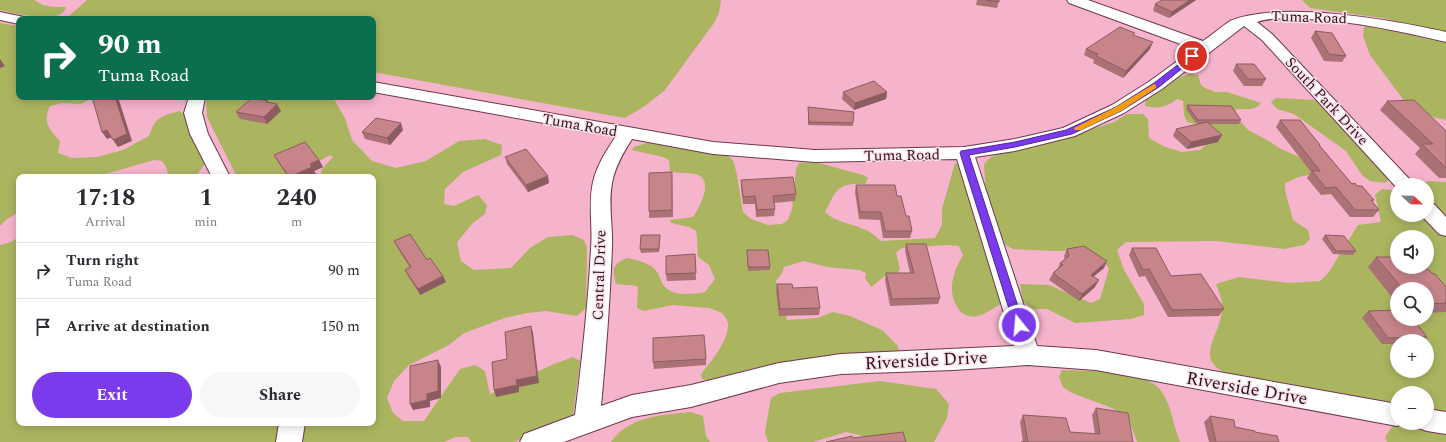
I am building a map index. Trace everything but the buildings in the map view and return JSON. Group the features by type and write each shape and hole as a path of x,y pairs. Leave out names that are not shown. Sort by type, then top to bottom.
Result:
{"street":[{"path":"1074,0 1204,47"},
{"name":"Tuma Road","path":"376,87 713,148 815,156 964,153 1015,145 1069,132 1126,104 1156,85 1236,24 1262,15 1294,14 1339,16 1390,24 1446,37"},
{"path":"0,16 16,19"},
{"name":"South Park Drive","path":"1246,21 1267,37 1398,178"},
{"path":"196,100 192,113 199,134 219,174"},
{"name":"Central Drive","path":"587,423 602,243 600,211 601,190 611,157 627,133"},
{"path":"964,153 1028,355"},
{"path":"1434,216 1446,229"},
{"name":"Riverside Drive","path":"533,442 632,406 691,396 779,373 841,364 953,360 1028,355 1096,360 1390,414"},
{"path":"1434,421 1446,423"},
{"path":"289,442 292,426"}],"green space":[{"path":"0,0 34,0 43,5 66,7 63,13 56,16 32,16 0,10"},
{"path":"87,0 721,0 719,13 714,23 665,90 645,106 625,118 376,73 376,16 69,16"},
{"path":"1302,0 1446,0 1446,33 1382,18 1310,8"},
{"path":"0,23 16,26 16,100 89,100 80,104 62,103 50,106 47,121 50,129 60,141 58,153 72,158 97,157 123,150 149,136 154,124 160,118 179,111 185,115 208,160 197,174 168,174 162,161 154,160 105,174 16,174 16,214 7,219 0,226"},
{"path":"1366,26 1377,26 1446,41 1446,120 1428,116 1405,102 1370,55 1363,36 1364,28"},
{"path":"1190,74 1198,75 1201,85 1205,88 1215,92 1227,92 1261,103 1259,106 1253,108 1236,109 1236,116 1248,130 1281,149 1304,159 1317,173 1299,177 1285,183 1293,220 1308,230 1310,239 1304,245 1284,249 1217,241 1126,242 1117,250 1124,270 1144,304 1144,315 1131,319 1075,323 1047,309 1033,309 1023,301 1020,284 1049,285 1091,303 1100,299 1109,269 1102,258 1084,250 1055,251 1013,249 1002,243 986,192 984,164 991,157 1000,153 1029,147 1099,127 1114,122 1127,114 1143,114 1148,119 1149,138 1165,147 1182,152 1200,150 1218,135 1206,126 1187,122 1184,115 1183,101 1177,99 1166,106 1145,106 1146,99 1179,77"},
{"path":"1276,98 1316,100 1324,104 1384,171 1388,180 1386,183 1370,181 1362,175 1346,151 1294,114 1277,109 1271,102"},
{"path":"206,100 335,100 345,118 352,140 372,161 396,168 426,161 459,141 485,139 502,145 501,155 463,172 445,189 444,204 454,206 478,195 487,205 485,214 473,223 457,242 461,261 474,270 511,268 530,248 548,237 572,235 584,240 587,247 586,308 577,316 546,311 527,313 505,318 464,333 449,345 409,365 394,381 387,398 393,413 403,421 424,421 460,369 475,365 485,371 490,394 554,364 573,357 580,361 573,416 568,422 514,442 471,442 468,437 456,437 444,442 294,442 297,426 376,426 376,174 321,174 322,169 333,157 330,155 296,174 236,174 207,117"},
{"path":"650,142 724,153 733,160 743,212 751,219 768,225 782,224 788,220 792,209 796,169 799,163 815,162 863,175 868,178 865,184 849,185 839,189 825,212 839,221 868,231 881,241 935,238 942,225 942,209 955,163 961,165 1005,301 988,312 976,317 965,315 959,310 953,296 952,282 956,268 963,255 959,246 946,245 902,248 896,252 900,269 897,274 885,276 871,287 865,278 866,273 859,270 827,267 804,261 784,267 782,273 776,281 787,320 817,318 833,312 850,316 882,330 898,346 899,352 710,381 702,379 701,374 719,350 726,337 728,323 722,313 709,308 673,305 644,311 637,308 638,287 616,284 614,268 618,263 627,258 644,262 651,266 657,272 665,287 677,293 691,294 705,292 715,279 709,265 698,257 696,231 689,227 671,223 670,220 693,217 699,208 704,195 705,183 703,178 695,174 670,171 669,160 663,157 632,150 634,147"},
{"path":"1434,181 1446,182 1446,223 1434,210"},
{"path":"1382,189 1390,190 1390,222 1433,222 1446,236 1446,412 1434,411 1434,386 1390,386 1390,406 1233,376 1219,370 1212,362 1210,354 1211,346 1221,316 1222,305 1221,297 1216,284 1239,277 1289,283 1320,281 1329,272 1358,225 1381,222 1375,195"},
{"path":"16,239 16,426 284,426 281,442 0,442 0,245"},
{"path":"1062,370 1116,373 1144,379 1155,385 1162,392 1168,404 1180,442 1137,442 1128,417 1112,408 1072,393 1063,387 1059,377"},
{"path":"880,381 936,389 949,404 947,418 934,442 862,442 863,436 846,432 813,442 768,442 765,432 771,398 780,393"},
{"path":"691,412 703,416 706,436 710,442 611,442 618,433 627,427 647,418"},
{"path":"1390,430 1422,430 1446,434 1446,442 1387,442 1385,437"}],"slow traffic":[{"path":"1078,128 1118,109 1154,87"}],"route":[{"path":"1019,325 964,153 1015,145 1069,132 1118,109 1156,85 1192,56"}]}
